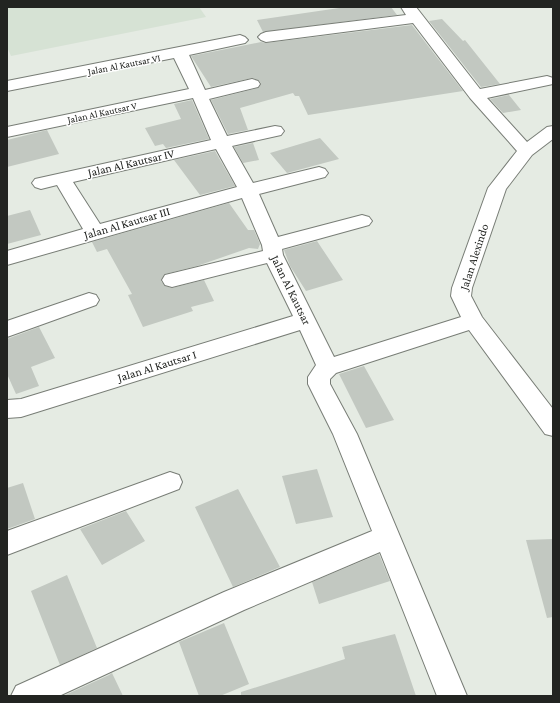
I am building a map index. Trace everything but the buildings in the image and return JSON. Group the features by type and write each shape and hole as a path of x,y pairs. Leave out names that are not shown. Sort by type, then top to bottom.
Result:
{"street":[{"path":"266,38 412,12 476,95 526,151"},
{"name":"Jalan Al Kautsar VI","path":"7,86 240,40"},
{"name":"Jalan Al Kautsar","path":"180,53 221,142 248,190 272,250 328,367"},
{"path":"476,95 547,81"},
{"name":"Jalan Al Kautsar V","path":"7,132 252,84"},
{"name":"Jalan Al Kautsar IV","path":"41,183 275,131"},
{"name":"Jalan Alexindo","path":"553,131 526,151 497,188 462,288 461,296 474,321 553,427"},
{"name":"Jalan Al Kautsar III","path":"7,258 248,190 318,173"},
{"path":"62,178 95,232"},
{"path":"172,280 362,221"},
{"path":"7,328 89,300"},
{"name":"Jalan Al Kautsar I","path":"7,409 21,408 306,320"},
{"path":"452,696 345,434 319,384 319,377 328,367 474,321"},
{"path":"7,543 170,482"},
{"path":"26,696 234,601 387,536"}],"shaded area":[{"path":"7,7 199,7 206,17 11,56 7,47"}]}
